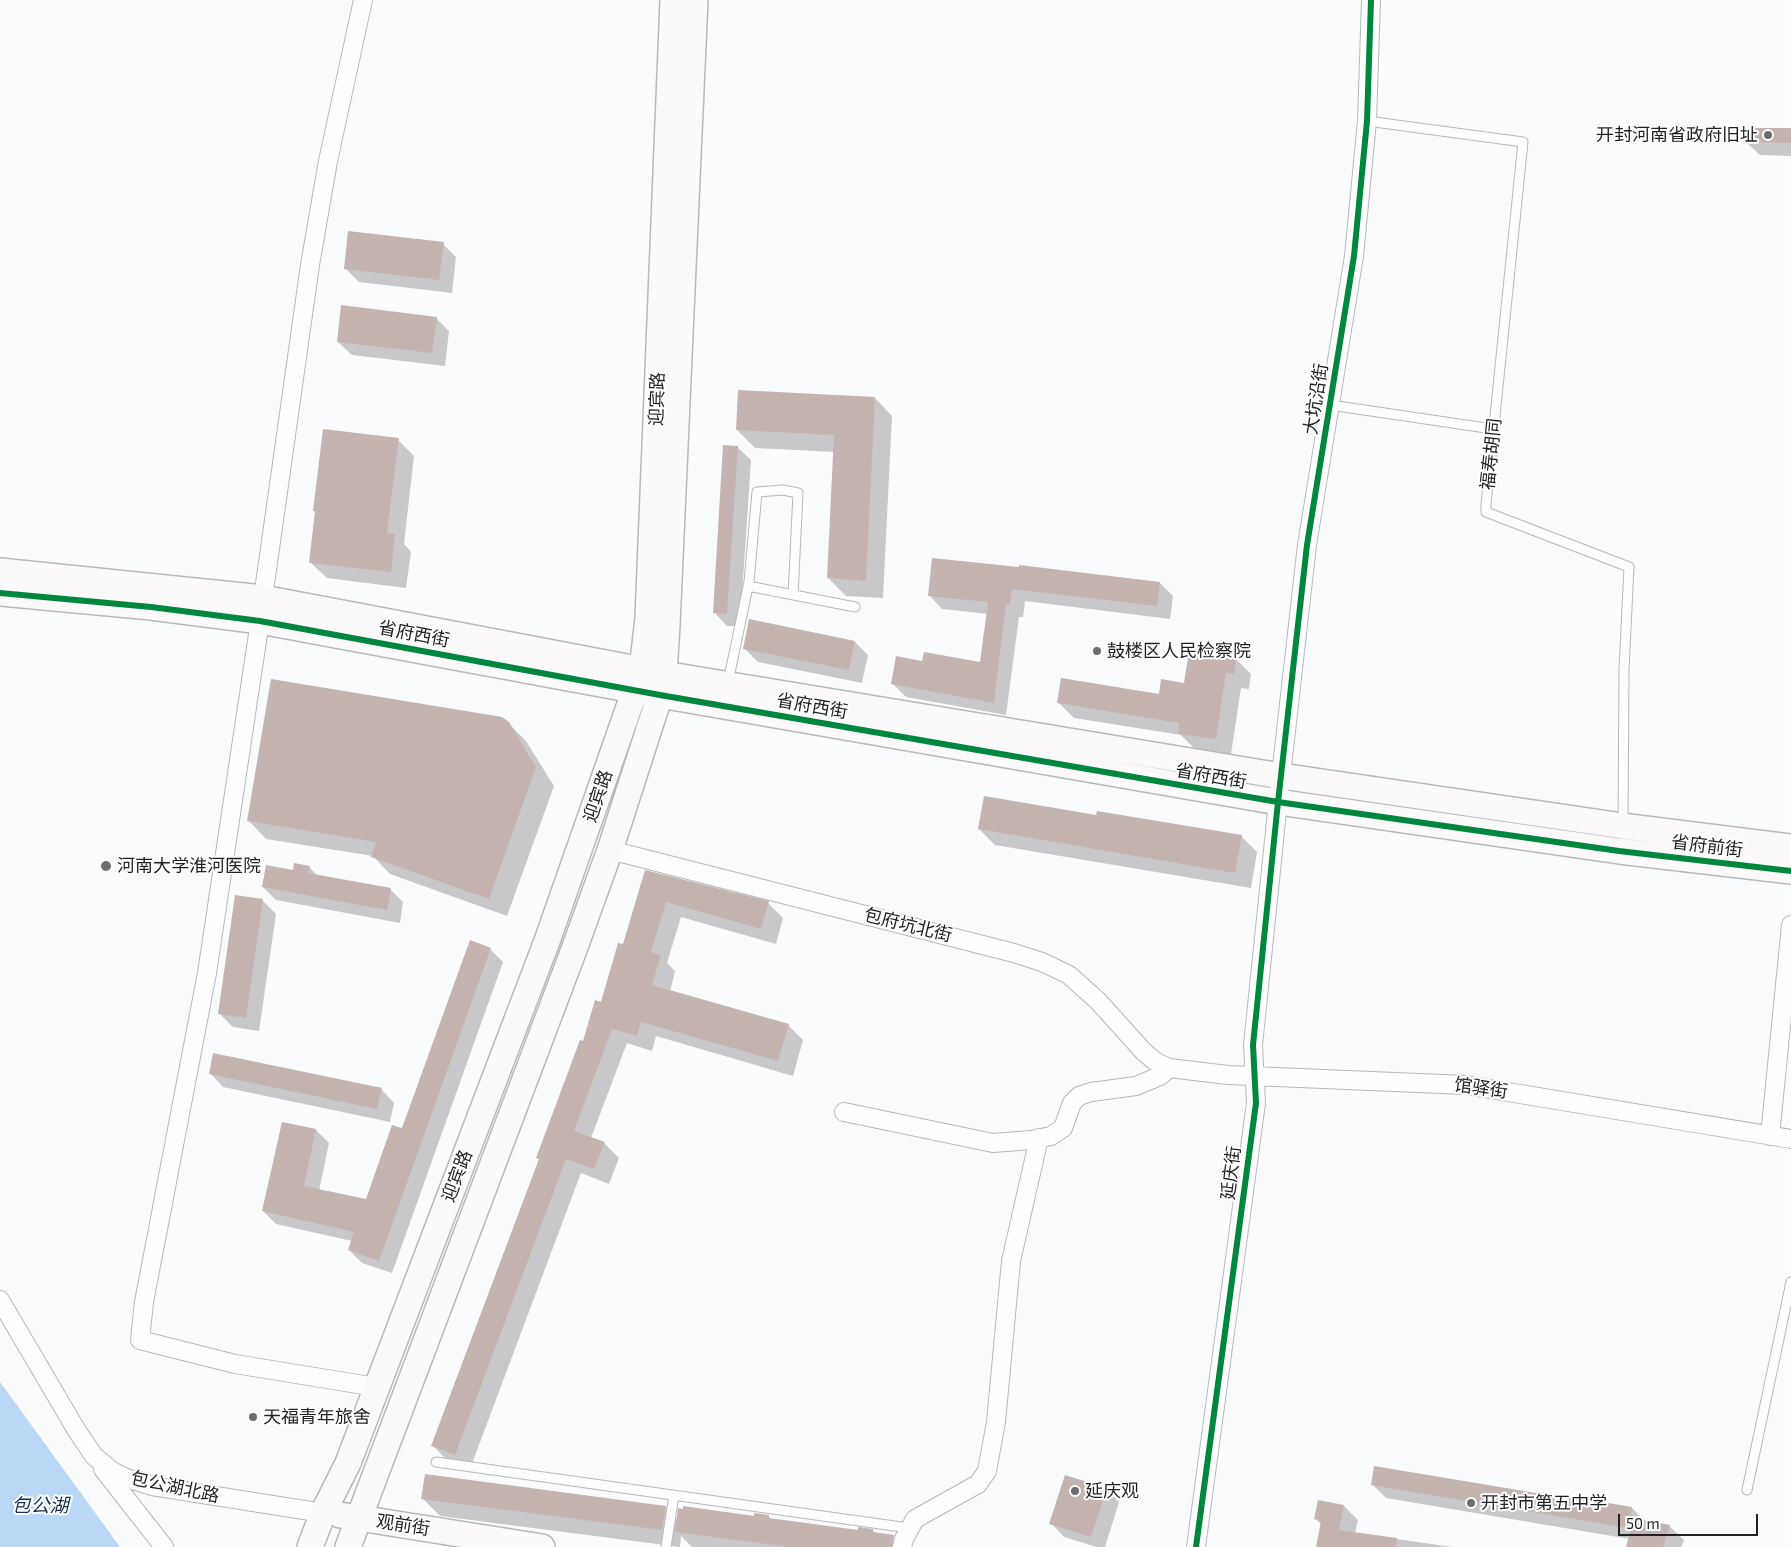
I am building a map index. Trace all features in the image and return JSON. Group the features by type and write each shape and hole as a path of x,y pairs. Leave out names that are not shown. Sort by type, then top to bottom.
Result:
{"street":[{"path":"363,0 328,161 310,265 262,610 207,973 144,1302 140,1340 235,1364 376,1387"},
{"name":"迎宾路","path":"310,1547 323,1513 348,1463 547,941 650,682 648,608 673,0"},
{"name":"迎宾路","path":"348,1547 357,1518 575,947 610,850 650,682 695,0"},
{"name":"大坑沿街","path":"1278,802 1307,545 1354,256 1367,121 1372,0"},
{"name":"省府西街","path":"0,571 262,610 1278,802 1619,851"},
{"name":"省府西街","path":"0,593 151,608 262,610"},
{"name":"省府西街","path":"650,682 728,684 1281,776 1623,826"},
{"name":"延庆街","path":"1196,1547 1256,1103 1253,1045 1278,802"},
{"name":"省府前街","path":"1623,826 1791,847"},
{"name":"包府坑北街","path":"610,850 1014,952 1042,962 1069,975 1098,1001 1144,1052 1156,1062 1169,1068"},
{"name":"省府前街","path":"1619,851 1791,871"},
{"path":"1770,1136 1791,925"},
{"path":"844,1112 993,1142 1039,1138 1052,1136 1063,1128 1072,1103 1079,1096 1091,1092 1136,1086 1160,1076 1169,1068"},
{"name":"馆驿街","path":"1169,1068 1254,1076 1466,1084 1791,1139"},
{"path":"902,1547 909,1528 915,1519 978,1484 987,1471 996,1422 1010,1261 1039,1138"},
{"name":"包公湖北路","path":"0,1300 76,1431 94,1456 112,1471 146,1485 323,1513"},
{"path":"94,1456 164,1547"},
{"name":"观前街","path":"323,1513 542,1547"}],"lane":[{"name":"福寿胡同","path":"1367,121 1523,142 1486,512 1629,567 1624,669 1623,826"},
{"path":"1330,405 1493,429"},
{"path":"728,684 748,586 756,492 783,490 798,493 793,595"},
{"path":"748,586 855,607"},
{"path":"1747,1490 1791,1282"},
{"path":"436,1462 909,1528"},
{"path":"666,1547 674,1495"}],"water":[{"name":"包公湖","path":"0,1382 120,1547 0,1547"}],"building":[{"name":"开封河南省政府旧址","path":"1745,128 1791,128 1791,143 1745,142"},
{"path":"348,231 444,242 439,280 344,269"},
{"path":"341,305 437,317 432,353 337,342"},
{"path":"738,390 875,397 866,581 827,578 834,435 736,430"},
{"path":"323,429 399,438 387,533 395,534 391,572 309,563"},
{"path":"723,445 738,446 727,614 713,613"},
{"path":"932,558 1019,567 1019,565 1160,582 1157,606 1012,589 1010,605 1006,604 994,703 891,684 896,656 922,661 924,652 980,662 988,602 928,596"},
{"path":"749,619 855,641 849,670 743,649"},
{"path":"1189,651 1236,658 1234,674 1226,673 1216,739 1178,734 1179,723 1057,703 1061,678 1159,694 1161,679 1184,683"},
{"path":"271,679 502,717 509,722 536,767 489,899 371,857 376,842 247,821"},
{"path":"984,796 1096,815 1097,811 1242,835 1235,873 978,829"},
{"path":"294,863 310,866 308,873 391,888 387,910 262,887 266,865 293,870"},
{"path":"645,870 769,901 761,929 666,902 651,952 661,955 652,985 789,1024 778,1061 641,1022 637,1036 612,1029 574,1131 605,1142 594,1169 566,1159 455,1455 431,1446 539,1159 536,1158 580,1040 583,1041 595,1000 601,1002 618,943 623,944"},
{"path":"235,895 263,899 246,1018 218,1014"},
{"path":"470,940 491,948 379,1261 348,1250 354,1232 262,1211 282,1122 316,1129 304,1186 366,1199 392,1125 402,1128"},
{"path":"213,1053 382,1088 377,1109 209,1074"},
{"path":"1374,1466 1632,1507 1629,1528 1371,1485"},
{"path":"425,1474 666,1506 662,1530 421,1499"},
{"path":"1065,1475 1107,1488 1091,1537 1049,1524"},
{"path":"1318,1500 1344,1505 1339,1530 1397,1538 1396,1547 1316,1547 1321,1521 1314,1519"},
{"path":"683,1506 754,1516 754,1513 769,1515 769,1518 858,1530 858,1527 873,1529 873,1532 894,1535 892,1547 789,1547 675,1532 678,1508 683,1509"},
{"path":"1634,1518 1670,1525 1663,1547 1626,1547"}],"cycle path":[{"path":"1196,1547 1256,1103 1253,1045 1307,545 1354,256 1367,121 1371,0"},
{"path":"0,593 151,607 260,621 660,695 1278,802 1619,851 1791,871"}],"place":[{"name":"开封河南省政府旧址","path":"1768,135"},
{"name":"鼓楼区人民检察院","path":"1097,651"},
{"name":"河南大学淮河医院","path":"106,866"},
{"name":"天福青年旅舍","path":"253,1417"},
{"name":"延庆观","path":"1075,1491"},
{"name":"开封市第五中学","path":"1471,1503"}]}
